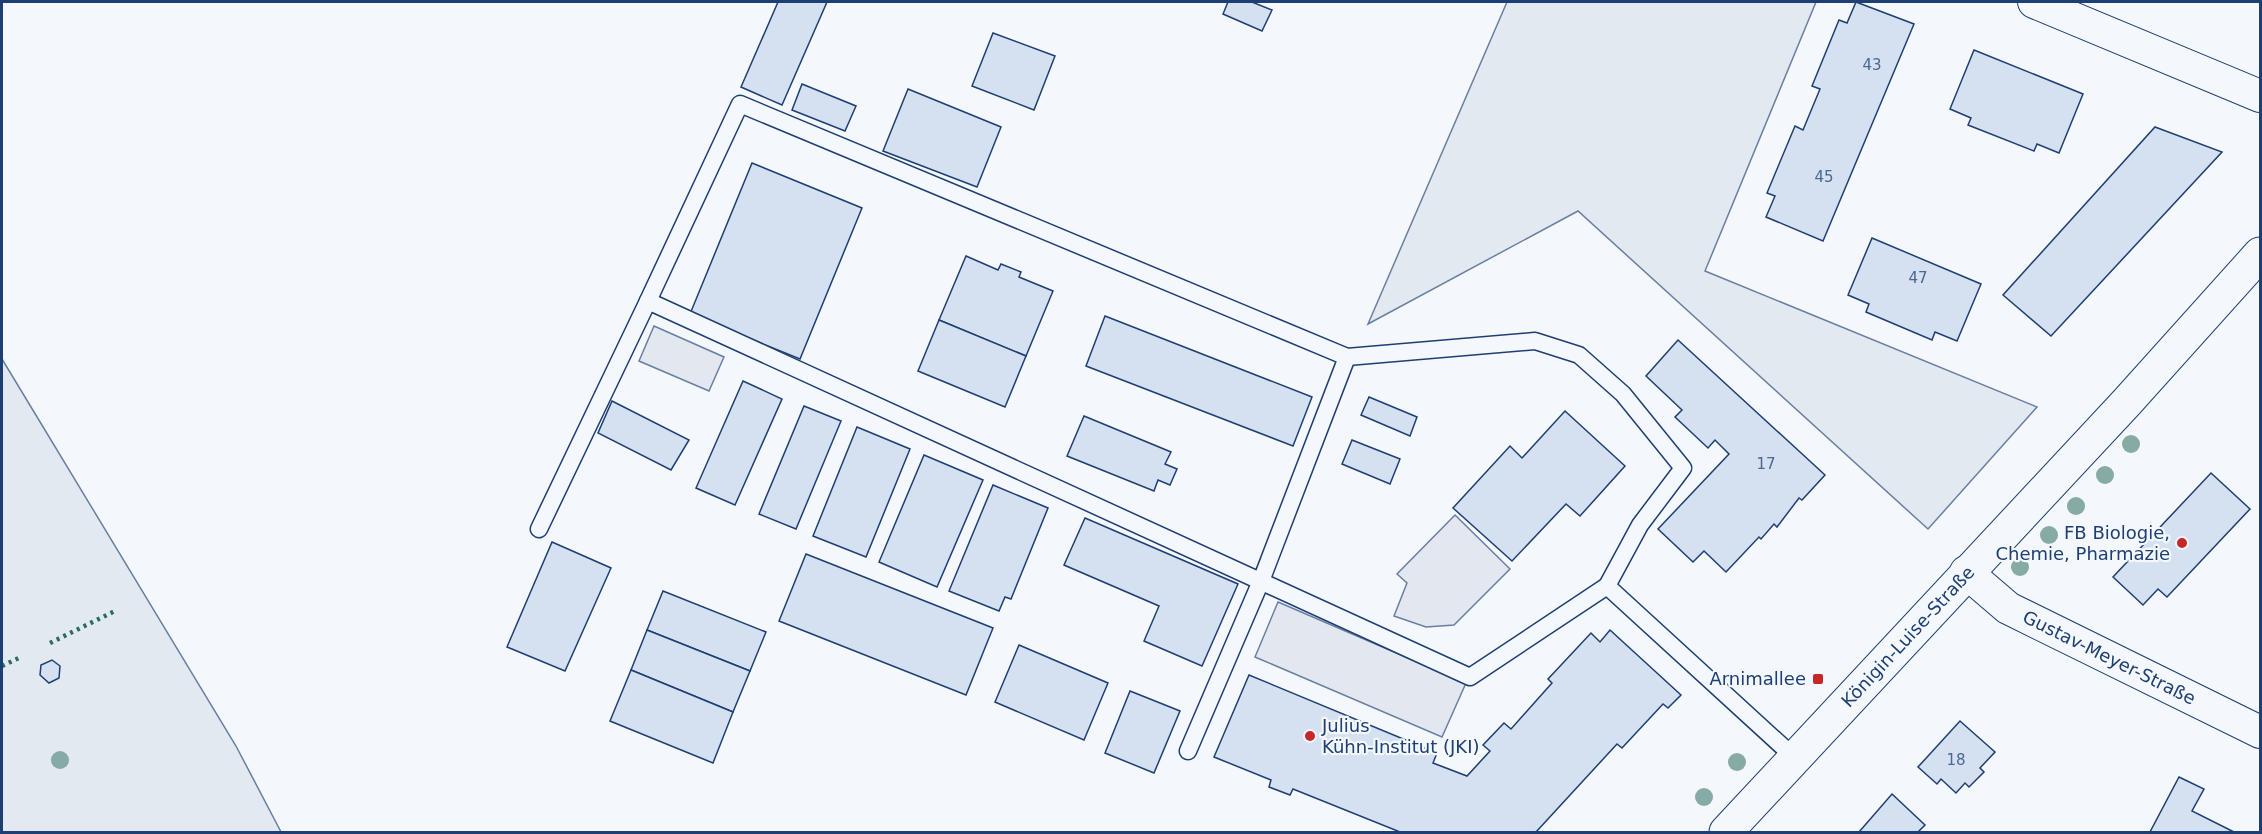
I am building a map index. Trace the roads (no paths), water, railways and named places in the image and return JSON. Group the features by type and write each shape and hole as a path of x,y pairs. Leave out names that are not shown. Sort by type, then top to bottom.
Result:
{"main road":[{"name":"Königin-Luise-Straße","path":"1726,832 1966,572 2127,402 2260,254"}],"street":[{"path":"2034,2 2260,96"},
{"name":"Gustav-Meyer-Straße","path":"1966,572 2008,608 2260,732"}],"lane":[{"path":"539,529 740,105 1347,357 1535,341 1579,355 1623,394 1683,468 1640,525 1607,586 1470,677 648,301"},
{"path":"1188,751 1261,581 1347,357"},
{"path":"1607,586 1795,758"}],"place":[{"name":"FB Biologie, Chemie, Pharmazie","path":"2182,543"},
{"name":"Arnimallee","path":"1818,679"},
{"name":"Julius Kühn-Institut (JKI)","path":"1310,736"}]}
